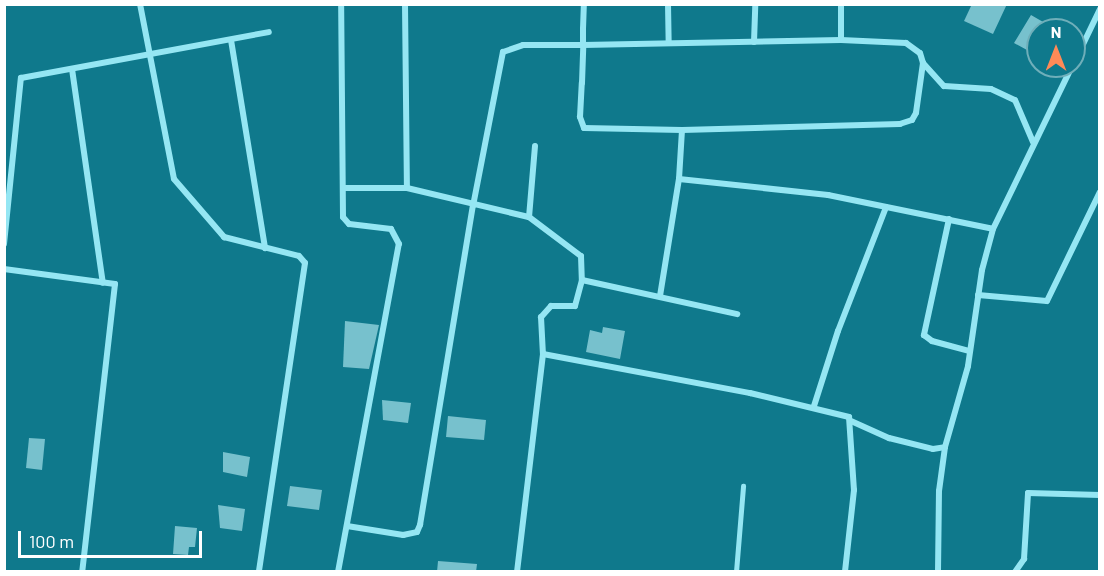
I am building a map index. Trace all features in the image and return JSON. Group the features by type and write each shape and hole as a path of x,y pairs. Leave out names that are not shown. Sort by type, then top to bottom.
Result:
{"street":[{"path":"140,4 153,55 171,174 224,237 302,257 305,267 259,572"},
{"path":"338,572 399,244 391,229 345,221 341,4"},
{"path":"405,4 407,188"},
{"path":"347,526 403,535 417,532 420,525 473,206 503,52 524,45 583,45 841,40 906,43 920,53 923,63 916,113 907,122 682,130 584,128 580,117 583,45 584,4"},
{"path":"668,4 669,43"},
{"path":"754,42 755,4"},
{"path":"841,40 842,4"},
{"path":"1086,38 1100,9"},
{"path":"4,244 18,87 21,78 30,74 153,55 269,32"},
{"path":"231,40 264,248"},
{"path":"923,63 944,86 991,89 1015,100 1033,142"},
{"path":"72,69 103,283"},
{"path":"938,572 939,491 945,447 970,351 978,295 993,229 1066,78"},
{"path":"660,296 679,179 682,130"},
{"path":"529,217 535,146"},
{"path":"679,179 828,195 993,229"},
{"path":"343,188 407,188 473,206 529,217 581,256 582,280 575,306 551,306 541,317 543,354 517,572"},
{"path":"978,295 1047,301 1100,192"},
{"path":"814,406 886,207"},
{"path":"949,219 924,335 932,341 970,351"},
{"path":"4,269 115,284 82,572"},
{"path":"582,280 737,314"},
{"path":"543,354 814,406 849,417 851,421 889,438 933,449 945,447"},
{"path":"845,572 854,490 851,421"},
{"path":"1015,572 1024,559 1028,493 1100,495"}],"lane":[{"path":"736,572 743,486"}],"building":[{"path":"972,4 1007,4 993,34 964,21"},
{"path":"1026,23 1026,50 1014,43"},
{"path":"345,321 379,325 369,369 343,367"},
{"path":"603,327 625,331 620,359 586,352 590,330 602,333"},
{"path":"382,400 411,403 408,423 383,420"},
{"path":"448,416 486,420 484,440 446,437"},
{"path":"29,438 45,439 42,470 26,468"},
{"path":"223,452 250,457 247,477 223,472"},
{"path":"290,486 322,490 319,510 287,506"},
{"path":"218,505 245,509 242,531 220,528"},
{"path":"175,526 197,528 195,547 189,547 188,555 173,554"},
{"path":"438,561 477,564 476,572 437,572"}]}
